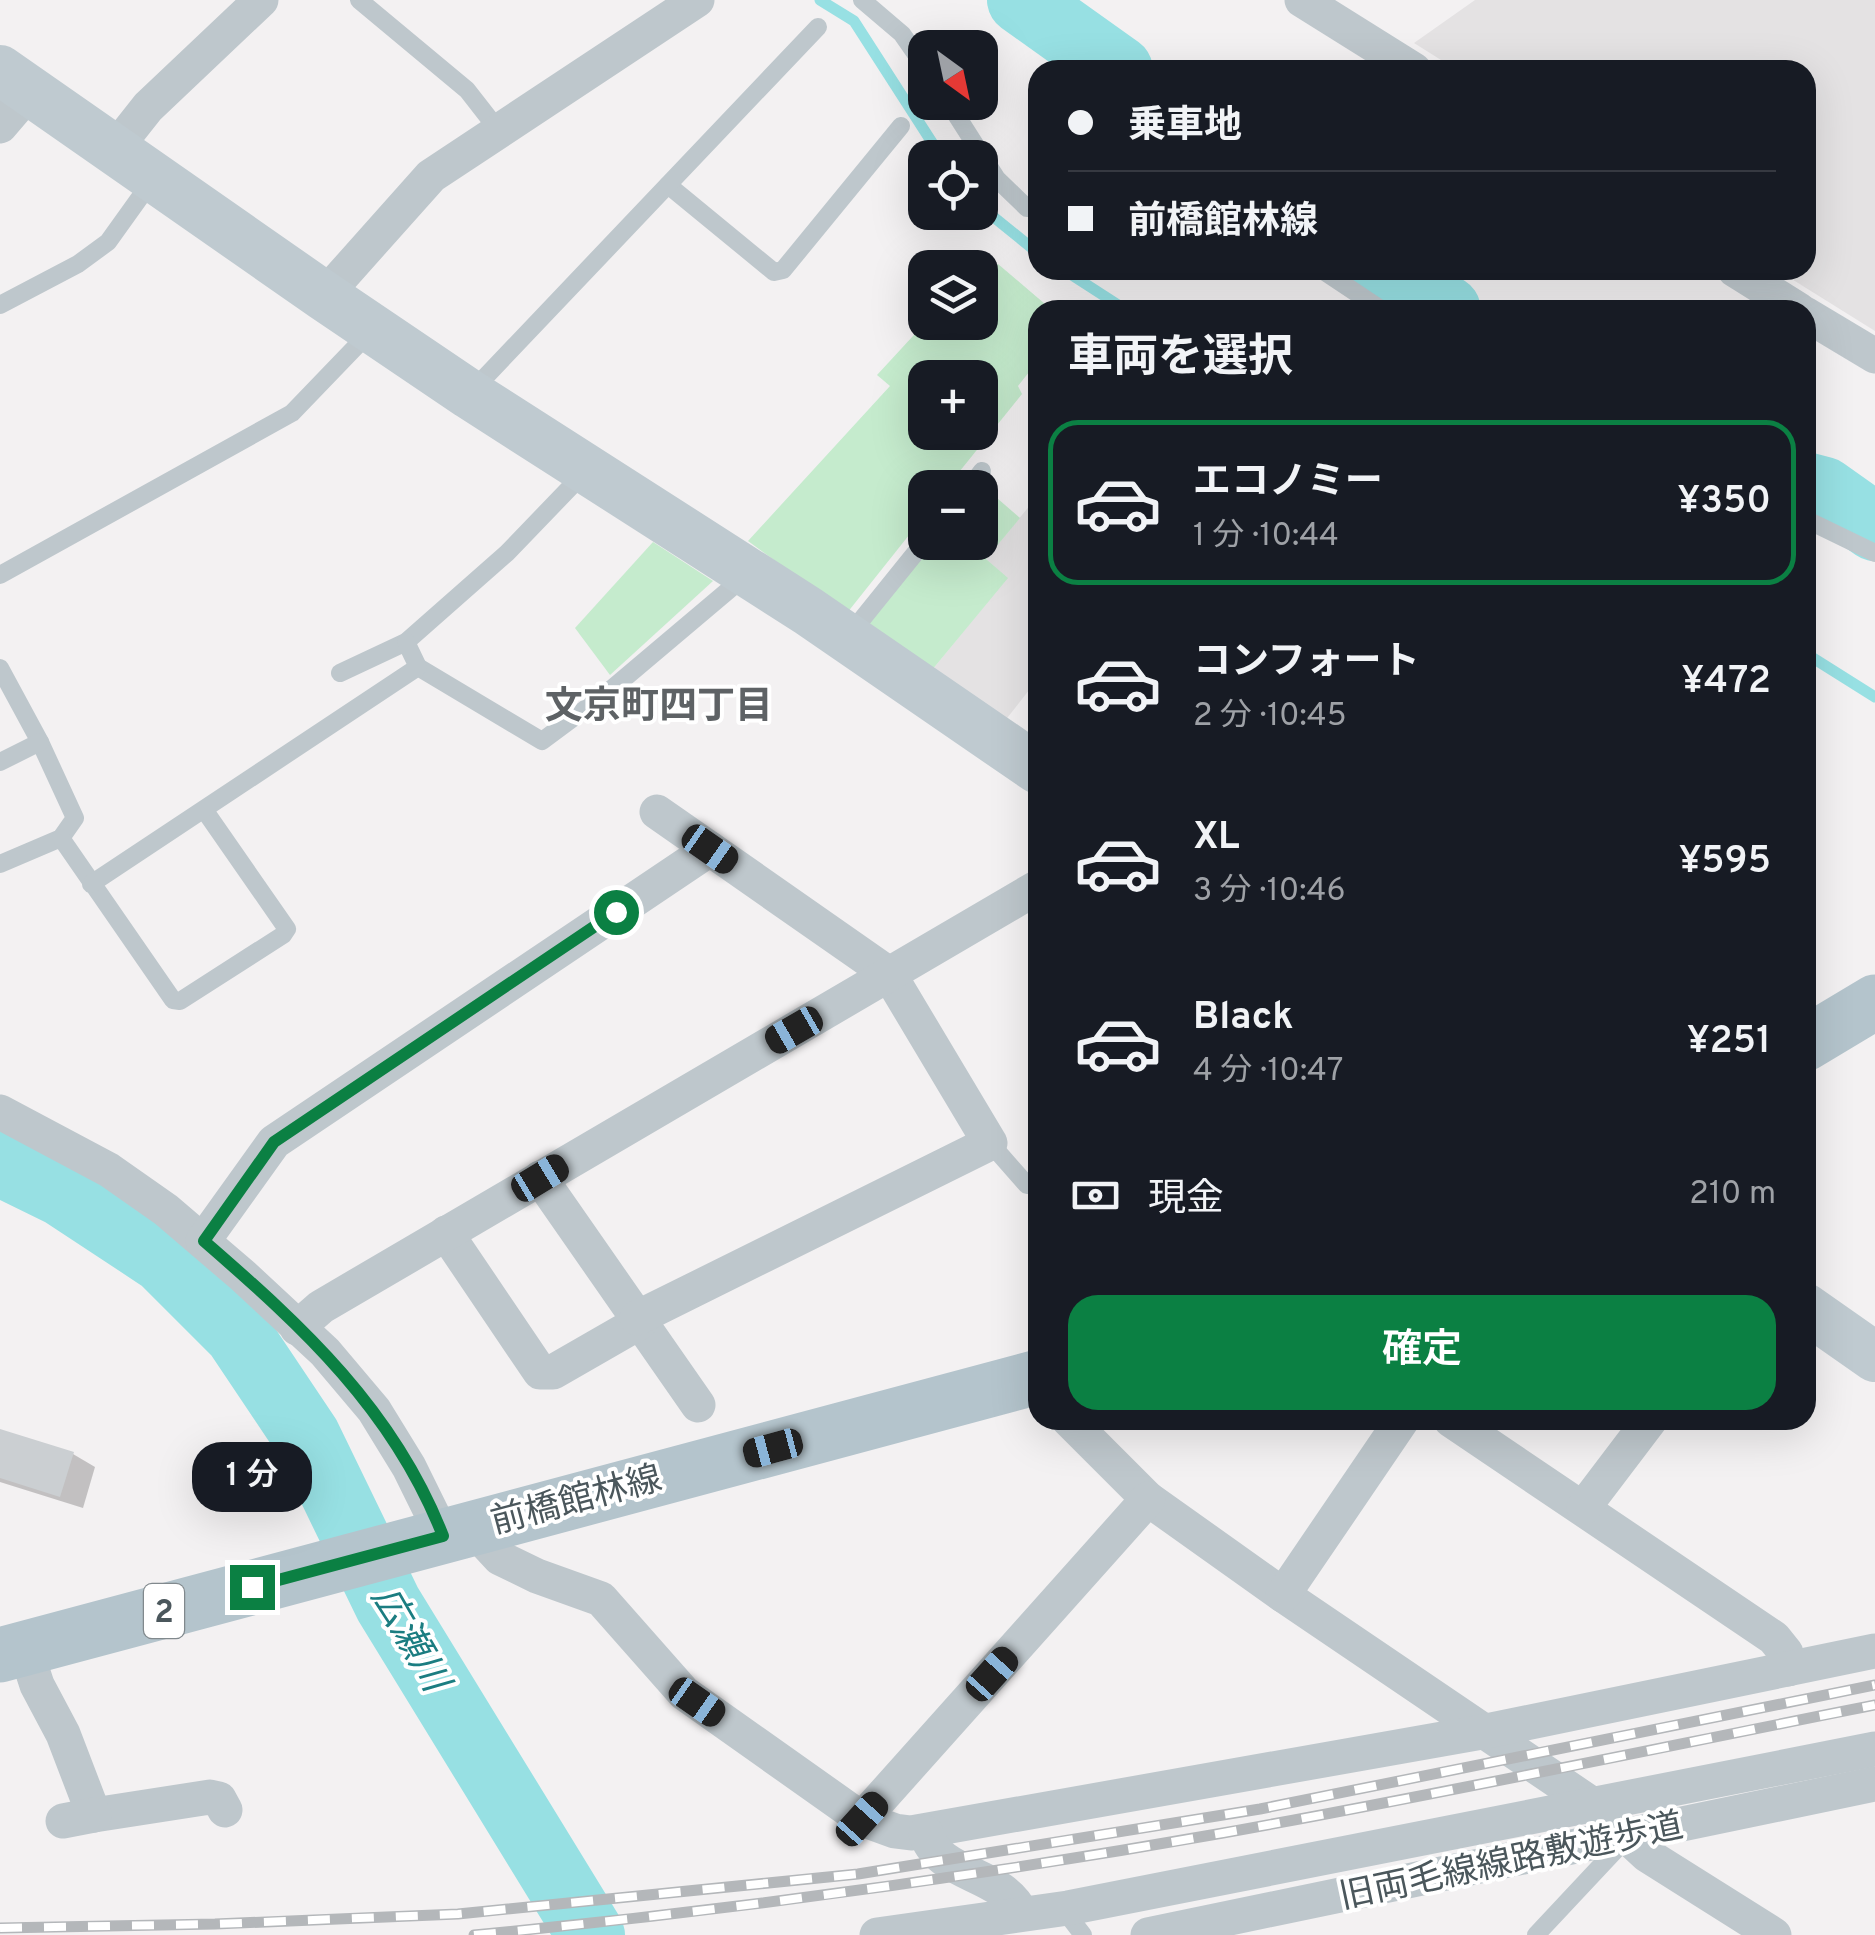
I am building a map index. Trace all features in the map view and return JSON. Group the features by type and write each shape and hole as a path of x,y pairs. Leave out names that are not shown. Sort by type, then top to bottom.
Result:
{"main road":[{"path":"1816,1037 1875,1002"},
{"name":"前橋館林線","path":"13,1652 1028,1380"}],"street":[{"path":"114,150 148,107 261,0"},
{"path":"324,296 431,176 697,0"},
{"path":"1302,0 1398,60"},
{"path":"10,96 114,150 372,329 1028,761"},
{"path":"1749,280 1777,300"},
{"path":"1816,326 1875,356"},
{"path":"446,1233 540,1372 553,1372 639,1320 990,1143 889,974 657,812"},
{"path":"204,1241 274,1142 710,849"},
{"path":"298,1328 320,1306 1028,893"},
{"path":"0,1112 109,1170 204,1241 298,1328 347,1376 374,1410 409,1468 440,1536 487,1544 500,1558 601,1598 670,1682 862,1819 895,1831 926,1832 1482,1732 1875,1652"},
{"path":"540,1178 698,1405"},
{"path":"1816,1316 1875,1358"},
{"path":"1079,1430 1148,1498 1283,1595 1593,1805 1647,1855 1774,1935"},
{"path":"1283,1595 1395,1430"},
{"path":"1466,1430 1774,1638 1786,1653 1788,1669"},
{"path":"1584,1507 1642,1430"},
{"path":"862,1819 1148,1498"},
{"path":"13,1652 64,1734 78,1818 210,1797 219,1799 224,1810"},
{"path":"876,1935 1021,1913 1075,1922 1593,1805 1875,1749"},
{"name":"旧両毛線線路敷遊歩道","path":"1148,1935 1875,1784"},
{"path":"926,1832 934,1852 1008,1892 1021,1913"}],"lane":[{"path":"359,0 466,90 499,131"},
{"path":"862,0 908,43"},
{"path":"470,394 818,27"},
{"path":"960,120 998,179 1028,208"},
{"path":"668,185 774,272 782,270 900,126"},
{"path":"0,306 78,264 108,242 154,178"},
{"path":"1337,280 1367,300"},
{"path":"0,574 292,413 372,329"},
{"path":"340,673 406,642 507,553 588,470"},
{"path":"1816,524 1875,553"},
{"path":"846,638 910,560"},
{"path":"406,642 418,667 542,742 749,574"},
{"path":"91,884 418,667"},
{"path":"0,668 75,818 61,838 0,864"},
{"path":"0,762 40,742"},
{"path":"61,838 173,1000 180,1000 287,929 205,811"},
{"path":"990,1143 1028,1184"},
{"path":"1536,1935 1628,1837"}],"shaded area":[{"path":"1475,0 1875,0 1875,331 1793,280 1816,280 1816,60 1441,60 1414,43"},
{"path":"1028,508 1028,691 1004,722 932,670 1007,578 987,560 998,560 998,544"}],"green space":[{"path":"998,264 1040,300 1028,300 1028,373 1018,386 1022,394 998,424 998,360 908,360 908,450 977,450 961,470 908,470 908,536 847,613 748,541 890,386 877,375 909,340 998,340"},
{"path":"998,499 1020,518 998,545"},
{"path":"653,542 713,581 610,675 575,628"},
{"path":"919,560 987,560 1008,578 932,670 865,624"}],"building":[{"path":"0,1429 74,1452 60,1497 0,1478"}],"waterway":[{"path":"820,0 854,21 930,140"},
{"path":"1021,0 1105,60"},
{"path":"998,221 1028,245"},
{"path":"1080,280 1110,300"},
{"path":"1400,280 1431,300"},
{"path":"1816,489 1875,527"},
{"path":"1816,660 1875,697"},
{"name":"広瀬川","path":"0,1162 63,1193 163,1259 238,1334 307,1437 388,1604 591,1935"}],"railway":[{"path":"0,1928 458,1914 858,1874 1260,1809 1875,1685"},
{"path":"474,1935 756,1904 1130,1849 1386,1803 1875,1705"}],"district":[{"name":"文京町四丁目","path":"659,705"}],"route":[{"path":"252,1587 443,1536 409,1468 374,1410 347,1376 204,1241 274,1142 616,912"}]}
